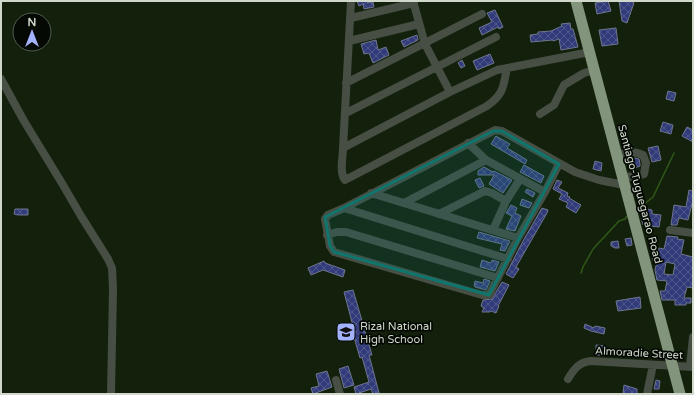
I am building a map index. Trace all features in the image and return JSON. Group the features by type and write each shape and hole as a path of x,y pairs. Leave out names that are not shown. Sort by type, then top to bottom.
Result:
{"highway":[{"name":"Santiago-Tuguegarao Road","path":"576,1 622,180 680,394"}],"street":[{"path":"352,1 342,171 343,178 345,180 487,106 500,95 507,68"},
{"path":"351,18 414,2 425,44 450,92"},
{"path":"346,83 482,14"},
{"path":"349,41 419,24"},
{"path":"346,113 496,37"},
{"path":"343,148 491,72 590,52"},
{"path":"540,114 554,106 564,85 594,70"},
{"path":"1,79 24,121 112,268 114,289 111,394"},
{"path":"559,164 545,192 518,238 491,294 486,296 334,252 330,246 325,217 493,131 500,130 559,164 584,176 599,180 622,180 644,174 646,164 643,155 633,151 616,156"},
{"path":"468,143 486,160 545,192"},
{"path":"404,203 486,160"},
{"path":"492,230 506,201 520,179"},
{"path":"439,214 485,191 492,193 506,201"},
{"path":"371,193 518,238"},
{"path":"344,208 508,258"},
{"path":"670,230 693,233"},
{"path":"327,235 337,232 346,232 498,278"},
{"path":"691,367 693,337"},
{"name":"Almoradie Street","path":"568,379 577,366 586,361 691,367"},
{"path":"647,394 652,365"},
{"path":"336,380 340,394"}],"highlighted area":[{"path":"493,131 502,131 559,164 489,295 334,252 330,246 325,217"}],"building":[{"path":"357,1 370,1 367,3 373,2 374,7 364,9 363,4 359,6"},
{"path":"608,1 611,11 597,14 595,3"},
{"path":"619,1 630,1 634,3 627,23 622,21"},
{"path":"495,10 503,27 499,29 498,27 482,35 479,28 492,22 487,13"},
{"path":"570,23 578,47 561,50 559,39 553,41 531,42 530,35 538,34 538,32 551,31 562,26 561,24"},
{"path":"616,28 618,44 602,46 599,30"},
{"path":"417,35 418,40 404,47 401,41"},
{"path":"376,40 378,50 386,47 389,55 373,63 369,53 364,54 361,44"},
{"path":"490,54 494,63 477,70 473,61"},
{"path":"462,60 465,66 461,68 458,63"},
{"path":"668,91 676,93 674,101 666,99"},
{"path":"663,122 673,125 671,134 660,131"},
{"path":"687,127 693,130 693,142 682,136"},
{"path":"496,136 510,144 507,148 527,160 525,164 491,144"},
{"path":"658,146 661,160 652,162 648,148"},
{"path":"632,159 639,159 640,166 635,168"},
{"path":"595,161 602,163 601,171 593,169"},
{"path":"524,165 544,176 541,183 520,172"},
{"path":"484,167 512,180 503,193 489,184 494,175 478,175 478,171"},
{"path":"480,178 484,186 479,188 475,180"},
{"path":"557,180 562,182 558,188 568,193 567,196 570,197 569,198 581,205 576,213 566,207 568,203 559,199 562,194 553,189"},
{"path":"527,189 535,193 533,197 525,192"},
{"path":"689,190 693,191 693,204 688,220 679,218 677,225 671,225 674,205 686,207"},
{"path":"522,199 532,203 529,208 520,205"},
{"path":"511,205 517,208 515,213 521,216 515,231 506,229 512,216 506,213"},
{"path":"542,208 548,210 547,213 516,267 519,269 513,278 506,274"},
{"path":"643,208 652,210 652,214 661,215 659,227 643,225"},
{"path":"15,209 28,209 28,215 14,214"},
{"path":"479,232 510,241 505,251 500,250 502,244 477,238"},
{"path":"667,236 678,237 677,239 684,240 681,254 693,257 693,288 687,287 684,298 691,298 691,303 686,303 686,305 675,305 675,300 662,300 660,291 665,291 667,281 657,280 655,270 657,262 653,261 652,255 658,252 659,248 664,249","holes":["666,262 675,264 673,275 664,274"]},
{"path":"631,238 632,245 627,246 625,239"},
{"path":"618,241 619,248 611,246 611,242"},
{"path":"482,260 491,263 492,260 499,262 495,271 480,267"},
{"path":"324,261 325,263 345,270 343,277 323,270 311,275 308,268"},
{"path":"484,279 490,281 486,290 474,286 475,281 483,283"},
{"path":"502,282 509,285 496,313 491,311 482,312 484,308 481,306 483,300 492,299"},
{"path":"353,290 372,355 369,355 379,393 373,394 371,389 356,394 354,387 369,382 352,330 354,330 344,292"},
{"path":"640,297 641,308 618,311 616,301"},
{"path":"585,324 594,328 595,326 605,328 604,334 584,328"},
{"path":"596,345 606,346 606,355 596,355"},
{"path":"348,366 354,385 344,388 339,369"},
{"path":"327,371 332,387 313,394 311,388 319,386 316,374"},
{"path":"656,380 660,381 659,389 654,389"},
{"path":"624,385 637,389 637,394 623,394"}],"waterway":[{"path":"638,209 653,197 674,153"},
{"path":"581,273 593,249 619,221 625,219 627,216"}],"place":[{"name":"Rizal National High School","path":"346,332"}]}
